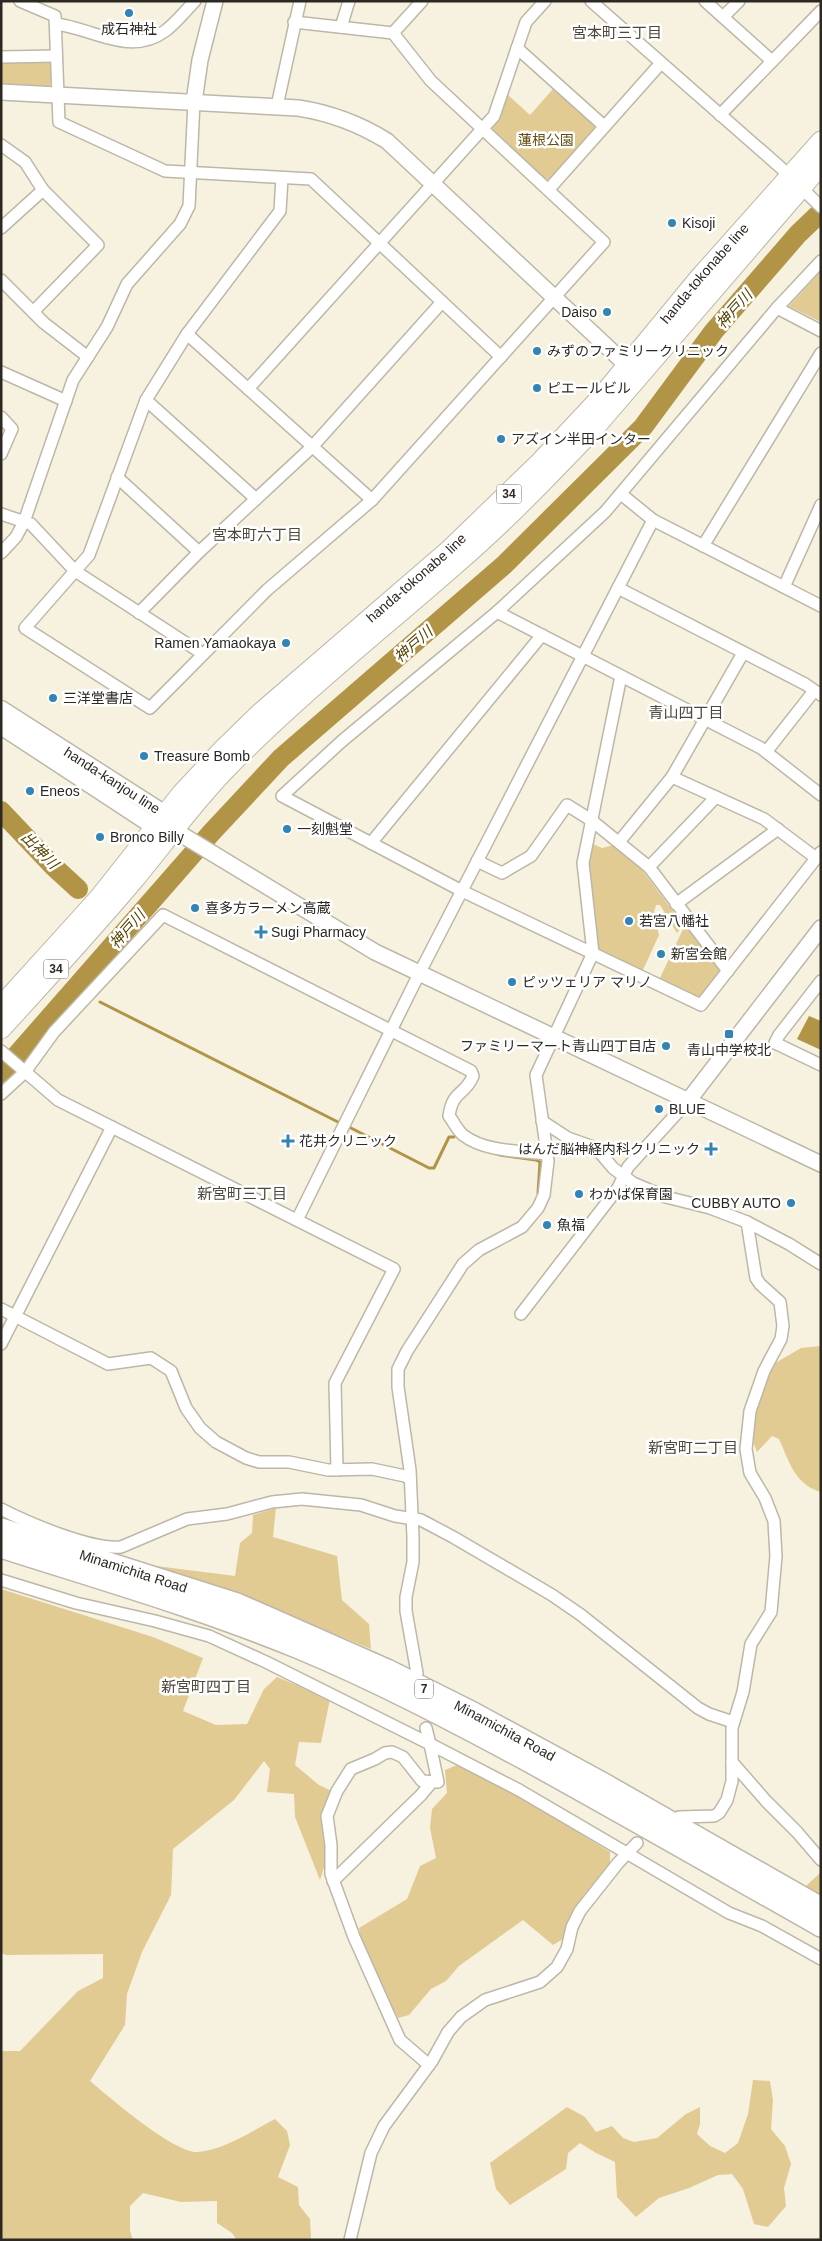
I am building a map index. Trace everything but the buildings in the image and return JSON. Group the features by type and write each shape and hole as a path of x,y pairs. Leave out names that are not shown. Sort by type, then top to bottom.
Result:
{"highway":[{"name":"Minamichita Road","path":"1,1529 237,1604 387,1670 473,1713 602,1783 821,1908"},
{"name":"Minamichita Road","path":"1,1547 231,1622 300,1648 379,1684 460,1724 596,1798 821,1926"}],"main road":[{"name":"handa-tokonabe line","path":"806,192 821,141"},
{"name":"handa-tokonabe line","path":"1,1029 110,909 171,828 182,793 260,713 449,550 496,506 580,420 633,371 699,278 806,192 821,165"},
{"name":"handa-kanjou line","path":"1,709 171,828"},
{"name":"handa-kanjou line","path":"1,726 171,828"},
{"name":"handa-tokonabe line","path":"1,1006 98,899 171,828"}],"street":[{"path":"20,1 55,16 59,122 165,171 311,179 501,357"},
{"path":"56,24 112,40 134,42 147,39 164,31 196,1"},
{"path":"1,553 16,537 24,522 73,380 107,327 128,284 186,215 189,206 194,102 200,60 215,1"},
{"path":"277,106 300,1"},
{"path":"341,27 349,1"},
{"path":"393,33 422,1"},
{"path":"248,389 494,116 526,22 545,1"},
{"path":"592,1 806,192"},
{"path":"705,1 772,61"},
{"path":"723,17 739,1"},
{"path":"720,115 821,11"},
{"path":"282,178 280,211 187,334 146,400 90,555 25,628 150,708 267,590 372,500 604,242 431,81 393,33 294,22"},
{"path":"517,48 604,126"},
{"path":"1,57 56,56"},
{"path":"548,189 661,63"},
{"path":"1,92 277,106 320,111 345,118 367,128 387,141 633,371"},
{"path":"1,145 25,162 43,190 98,245 33,312"},
{"path":"1,228 43,190"},
{"path":"672,777 764,818 818,855 701,1005 462,891 282,796 342,741 497,612 605,512 777,308 821,261"},
{"path":"1,280 44,323 88,357"},
{"path":"139,613 200,552 312,447 442,302"},
{"path":"777,308 821,331"},
{"path":"187,334 372,500"},
{"path":"703,546 821,353"},
{"path":"1,372 66,401"},
{"path":"146,400 256,499"},
{"path":"1,417 12,429 1,454"},
{"path":"118,477 200,552"},
{"path":"621,494 653,520 821,606"},
{"path":"784,588 821,505"},
{"path":"1,514 31,524 75,571 203,654"},
{"path":"297,1220 419,974 653,520"},
{"path":"618,588 818,693 766,752"},
{"path":"497,612 766,752 821,794"},
{"path":"371,843 542,635"},
{"path":"619,842 672,777 743,652"},
{"path":"416,1673 406,1611 406,1597 413,1562 410,1479 397,1379 402,1360 463,1264 479,1250 522,1227 535,1212 544,1195 546,1185 546,1154 536,1075 593,953 583,862 621,676"},
{"path":"649,867 716,797"},
{"path":"477,862 502,873 531,856 567,805 591,820 649,867 728,971"},
{"path":"171,828 375,952 821,1164"},
{"path":"676,904 778,829"},
{"path":"1,1094 54,1032 163,915 471,1071 473,1076 471,1082 452,1100 450,1116 464,1136 501,1149 546,1154"},
{"path":"522,1314 618,1188 622,1176 628,1167 688,1101 821,928"},
{"path":"821,981 775,1043 821,1065"},
{"path":"1,1051 58,1100 394,1269 335,1383 337,1470"},
{"path":"542,1121 568,1138 596,1148 622,1176 633,1183 666,1197 710,1208 747,1222 821,1264"},
{"path":"1,1344 112,1127"},
{"path":"679,1817 688,1815 709,1817 719,1813 730,1791 733,1722 743,1692 751,1644 772,1612 776,1556 774,1521 765,1498 750,1472 746,1449 750,1411 764,1370 781,1339 783,1326 780,1302 756,1278 747,1222"},
{"path":"1,1309 108,1364 151,1358 171,1371 186,1408 200,1428 216,1442 253,1461 289,1462 323,1470 372,1469 406,1476 410,1479"},
{"path":"1,1509 58,1533 111,1548 121,1547 187,1519 226,1514 272,1502 302,1499 361,1504 395,1516 420,1520 454,1537 552,1595 698,1708 733,1722"},
{"path":"1,1580 76,1603 171,1625 209,1636 430,1744 519,1790 729,1913 762,1926 821,1959"},
{"path":"426,1728 438,1782 422,1781 403,1757 392,1752 385,1752 375,1759 351,1769 337,1791 327,1816 333,1880 354,1937 400,2040 429,2065"},
{"path":"732,1762 821,1860"},
{"path":"333,1880 421,1795 431,1782"},
{"path":"350,2240 371,2153 384,2126 429,2065 448,2032 467,2012 485,2000 540,1982 557,1967 567,1949 572,1927 580,1911 637,1843"}],"green space":[{"path":"48,62 52,65 50,88 1,85 1,63"},
{"name":"蓮根公園","path":"553,89 594,125 594,130 549,179 545,179 493,130 492,126 507,94 530,115"},
{"path":"821,271 821,322 789,306"},
{"path":"593,844 602,848 614,845 642,870 683,924 677,933 660,905 656,905 654,912 659,935 642,972 601,953 598,947 589,863"},
{"path":"685,925 719,968 720,974 702,997 697,999 659,980"},
{"path":"821,1346 821,1492 812,1489 799,1478 790,1464 779,1439 772,1436 757,1452 752,1439 755,1415 769,1371 777,1362 801,1348"},
{"path":"276,1508 273,1537 337,1556 342,1600 369,1624 371,1649 296,1618 154,1571 156,1566 235,1576 240,1543 252,1533 253,1515"},
{"path":"1,1589 153,1637 203,1658 183,1711 216,1725 247,1724 264,1689 277,1677 330,1699 321,1743 299,1742 295,1765 319,1785 332,1791 325,1826 326,1861 320,1880 295,1817 294,1794 267,1792 270,1769 264,1761 234,1800 173,1849 171,1895 142,1952 127,1994 125,2025 90,2081 159,2135 188,2150 198,2152 218,2148 275,2119 287,2131 290,2145 278,2177 298,2187 299,2205 310,2219 311,2238 309,2240 237,2240 232,2233 217,2223 217,2201 181,2202 143,2193 130,2206 130,2231 133,2240 1,2240 1,2051 20,2051 78,1991 103,1978 103,1954 6,1955 1,1953"},
{"path":"457,1765 532,1804 610,1852 610,1863 583,1896 563,1939 553,1945 523,1920 459,1966 446,1981 431,1989 409,2015 398,2018 362,1944 359,1928 407,1899 420,1866 436,1858 430,1828 432,1809 447,1793 445,1770"},
{"path":"821,1872 821,1898 805,1887"},
{"path":"753,2080 770,2081 773,2100 771,2129 785,2146 791,2164 784,2188 786,2206 768,2227 754,2224 743,2189 732,2174 718,2175 689,2188 659,2198 636,2217 617,2197 615,2162 580,2143 568,2153 566,2169 510,2205 496,2189 490,2163 567,2107 585,2117 596,2132 612,2126 623,2138 634,2142 657,2138 686,2114 700,2107 700,2124 697,2134 710,2146 725,2153 738,2143 748,2114"}],"shaded area":[{"path":"809,1016 821,1021 821,1050 797,1039"}],"waterway":[{"name":"神戸川","path":"1,1073 211,833 281,758 504,565 643,427 714,331 798,234 821,212"},
{"name":"出神川","path":"1,811 54,867 78,889"},
{"path":"100,1002 338,1122"},
{"path":"349,1127 429,1168 434,1168 449,1137 454,1137"},
{"path":"500,1155 540,1162 538,1193"}],"place":[{"name":"成石神社","path":"129,13"},
{"name":"Kisoji","path":"672,223"},
{"name":"Daiso","path":"607,312"},
{"name":"みずのファミリークリニック","path":"537,351"},
{"name":"ピエールビル","path":"537,388"},
{"name":"アズイン半田インター","path":"501,439"},
{"name":"Ramen Yamaokaya","path":"286,643"},
{"name":"三洋堂書店","path":"53,698"},
{"name":"Treasure Bomb","path":"144,756"},
{"name":"Eneos","path":"30,791"},
{"name":"一刻魁堂","path":"287,829"},
{"name":"Bronco Billy","path":"100,837"},
{"name":"喜多方ラーメン高蔵","path":"195,908"},
{"name":"若宮八幡社","path":"629,921"},
{"name":"Sugi Pharmacy","path":"261,932"},
{"name":"新宮会館","path":"661,954"},
{"name":"ピッツェリア マリノ","path":"512,982"},
{"name":"青山中学校北","path":"729,1034"},
{"name":"ファミリーマート青山四丁目店","path":"666,1046"},
{"name":"BLUE","path":"659,1109"},
{"name":"花井クリニック","path":"288,1141"},
{"name":"はんだ脳神経内科クリニック","path":"711,1149"},
{"name":"わかば保育園","path":"579,1194"},
{"name":"CUBBY AUTO","path":"791,1203"},
{"name":"魚福","path":"547,1225"}],"district":[{"name":"宮本町三丁目","path":"617,32"},
{"name":"宮本町六丁目","path":"257,534"},
{"name":"青山四丁目","path":"686,712"},
{"name":"新宮町三丁目","path":"242,1193"},
{"name":"新宮町二丁目","path":"693,1447"},
{"name":"新宮町四丁目","path":"206,1686"}]}
